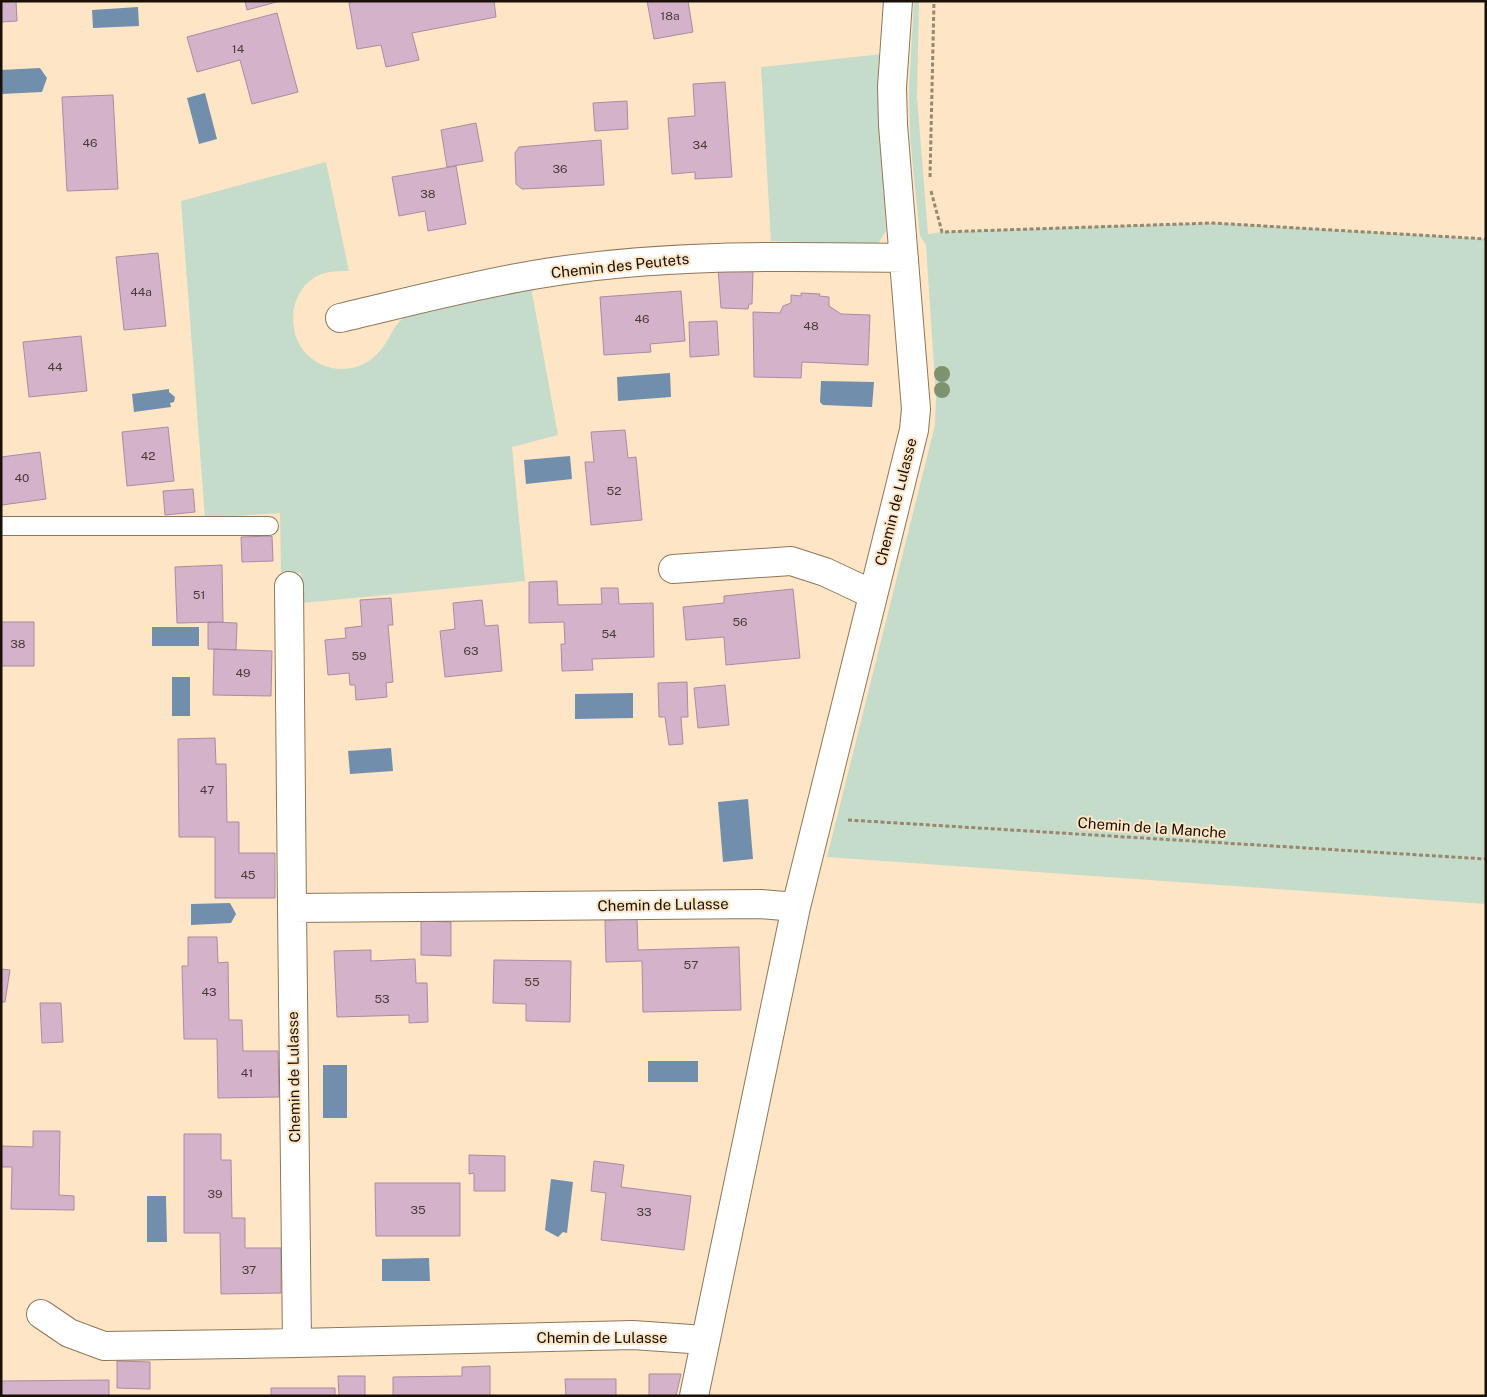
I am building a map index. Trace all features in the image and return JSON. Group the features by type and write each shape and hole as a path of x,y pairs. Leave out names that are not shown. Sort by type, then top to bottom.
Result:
{"street":[{"path":"898,1 892,87 904,258"},
{"name":"Chemin des Peutets","path":"340,318 532,275 598,266 775,256 904,258"},
{"name":"Chemin de Lulasse","path":"694,1396 796,907 914,430 916,409 904,258"},
{"path":"673,568 790,561 824,572 872,594"},
{"path":"289,586 292,908"},
{"name":"Chemin de Lulasse","path":"705,1340 633,1335 297,1343 292,908 760,904 796,907"},
{"path":"41,1314 69,1333 104,1346 297,1343"}],"lane":[{"path":"1,526 269,526"}],"path":[{"path":"934,1 930,187 942,232 1212,223 1486,239"},
{"name":"Chemin de la Manche","path":"818,818 1486,859"}],"green space":[{"path":"914,1 919,1 917,97 928,234 1212,223 1486,239 1486,904 827,857 935,425 936,397 926,245 920,236 910,138 909,87"},
{"path":"882,54 878,98 886,231 878,244 771,241 761,67"},
{"path":"326,162 349,271 326,273 310,281 297,298 293,320 294,330 303,350 320,364 340,369 361,365 379,352 403,318 413,313 531,287 558,435 512,447 525,581 303,603 301,573 281,572 280,513 205,518 181,201"}],"water":[{"path":"138,7 139,26 93,28 92,10"},
{"path":"40,68 47,78 42,92 1,94 1,70"},
{"path":"205,93 217,139 199,144 187,98"},
{"path":"670,373 671,397 618,401 617,377"},
{"path":"821,381 874,382 872,407 823,405 820,402"},
{"path":"169,389 169,392 175,397 174,402 170,403 171,407 134,412 132,394"},
{"path":"570,456 572,479 526,484 524,460"},
{"path":"152,627 199,627 199,646 152,646"},
{"path":"172,677 190,677 190,716 172,716"},
{"path":"633,693 633,718 575,719 575,694"},
{"path":"391,748 393,771 350,774 348,751"},
{"path":"748,799 753,859 723,862 718,802"},
{"path":"230,903 236,914 231,923 191,925 191,904"},
{"path":"648,1061 698,1061 698,1082 648,1082"},
{"path":"323,1065 347,1065 347,1118 323,1118"},
{"path":"551,1179 573,1182 567,1233 563,1232 558,1237 545,1230"},
{"path":"147,1196 166,1196 167,1242 147,1242"},
{"path":"429,1258 430,1281 382,1281 382,1259"}],"building":[{"path":"1,1 16,1 17,21 1,22"},
{"path":"245,1 280,1 247,10"},
{"path":"356,1 494,1 496,17 412,33 419,60 386,67 381,45 357,49 349,3"},
{"path":"647,1 688,1 693,32 654,39"},
{"path":"277,13 298,92 252,104 240,60 197,72 187,37"},
{"path":"725,82 732,177 695,179 695,172 672,174 668,118 695,116 693,84"},
{"path":"113,95 118,189 67,191 62,97"},
{"path":"627,101 628,129 595,131 593,103"},
{"path":"476,123 483,161 447,167 441,130"},
{"path":"601,140 604,185 522,189 516,184 515,153 519,147"},
{"path":"456,166 466,224 428,231 425,211 399,216 392,177"},
{"path":"158,253 166,326 124,330 116,257"},
{"path":"749,266 749,271 753,271 752,304 749,304 748,309 721,308 718,268"},
{"path":"681,291 685,341 650,344 651,352 604,355 600,297"},
{"path":"801,293 820,294 819,296 829,297 829,306 841,314 870,315 868,365 802,362 801,378 754,377 753,312 780,313 783,306 791,303 791,295 801,296"},
{"path":"717,321 719,355 690,357 689,322"},
{"path":"81,336 87,391 29,397 23,342"},
{"path":"168,427 174,481 127,486 122,432"},
{"path":"625,430 628,458 636,457 642,520 591,525 585,462 594,462 591,432"},
{"path":"40,452 46,499 2,505 1,509 1,457"},
{"path":"193,489 195,512 165,515 163,491"},
{"path":"272,536 273,561 242,562 241,537"},
{"path":"222,565 223,622 177,623 175,567"},
{"path":"557,581 558,605 602,604 601,588 618,588 619,604 653,603 654,657 592,659 593,670 562,671 561,644 565,644 564,622 529,623 529,582"},
{"path":"793,589 800,658 726,665 724,637 686,640 683,607 724,603 724,596"},
{"path":"391,598 393,625 388,625 393,682 386,683 387,697 356,700 355,685 350,685 349,673 328,675 325,640 346,638 345,628 362,626 360,600"},
{"path":"482,600 485,626 498,625 502,671 445,677 440,631 455,629 453,603"},
{"path":"1,622 34,622 34,666 1,666"},
{"path":"208,622 237,623 236,650 208,649"},
{"path":"214,649 272,651 271,696 213,695"},
{"path":"687,682 688,717 681,717 683,744 669,745 665,717 659,717 658,683"},
{"path":"725,685 729,725 698,728 694,688"},
{"path":"215,738 216,764 226,764 227,822 239,822 239,853 275,853 275,898 215,898 215,837 179,837 178,739"},
{"path":"637,919 638,950 739,947 741,1010 643,1012 642,961 606,962 605,920"},
{"path":"421,921 451,922 451,956 421,955"},
{"path":"188,937 217,937 218,963 228,962 229,1020 242,1020 243,1051 278,1051 279,1097 218,1098 217,1039 184,1039 182,966 188,966"},
{"path":"371,950 371,961 415,959 416,983 427,983 428,1022 409,1023 409,1015 337,1017 334,951"},
{"path":"494,960 571,961 570,1022 526,1021 526,1004 493,1003"},
{"path":"1,969 10,970 5,1002 1,1002"},
{"path":"40,1003 61,1003 63,1042 42,1043"},
{"path":"33,1131 60,1131 59,1195 74,1196 74,1210 11,1209 12,1167 1,1167 1,1146 33,1147"},
{"path":"184,1134 221,1134 221,1160 231,1160 232,1218 245,1218 245,1248 281,1248 281,1293 221,1294 220,1233 184,1233"},
{"path":"469,1155 505,1156 505,1191 474,1191 474,1173 469,1174"},
{"path":"594,1161 624,1165 621,1187 691,1196 684,1250 601,1240 606,1193 591,1191"},
{"path":"375,1183 460,1183 460,1236 376,1236"},
{"path":"117,1361 150,1362 150,1389 117,1388"},
{"path":"490,1366 490,1396 393,1396 393,1377 462,1376 462,1367"},
{"path":"649,1374 681,1374 676,1396 649,1396"},
{"path":"338,1376 365,1376 365,1396 339,1396"},
{"path":"565,1379 616,1379 616,1396 566,1396"},
{"path":"109,1380 109,1396 1,1396 1,1381"},
{"path":"271,1388 335,1388 335,1396 271,1396"}]}
